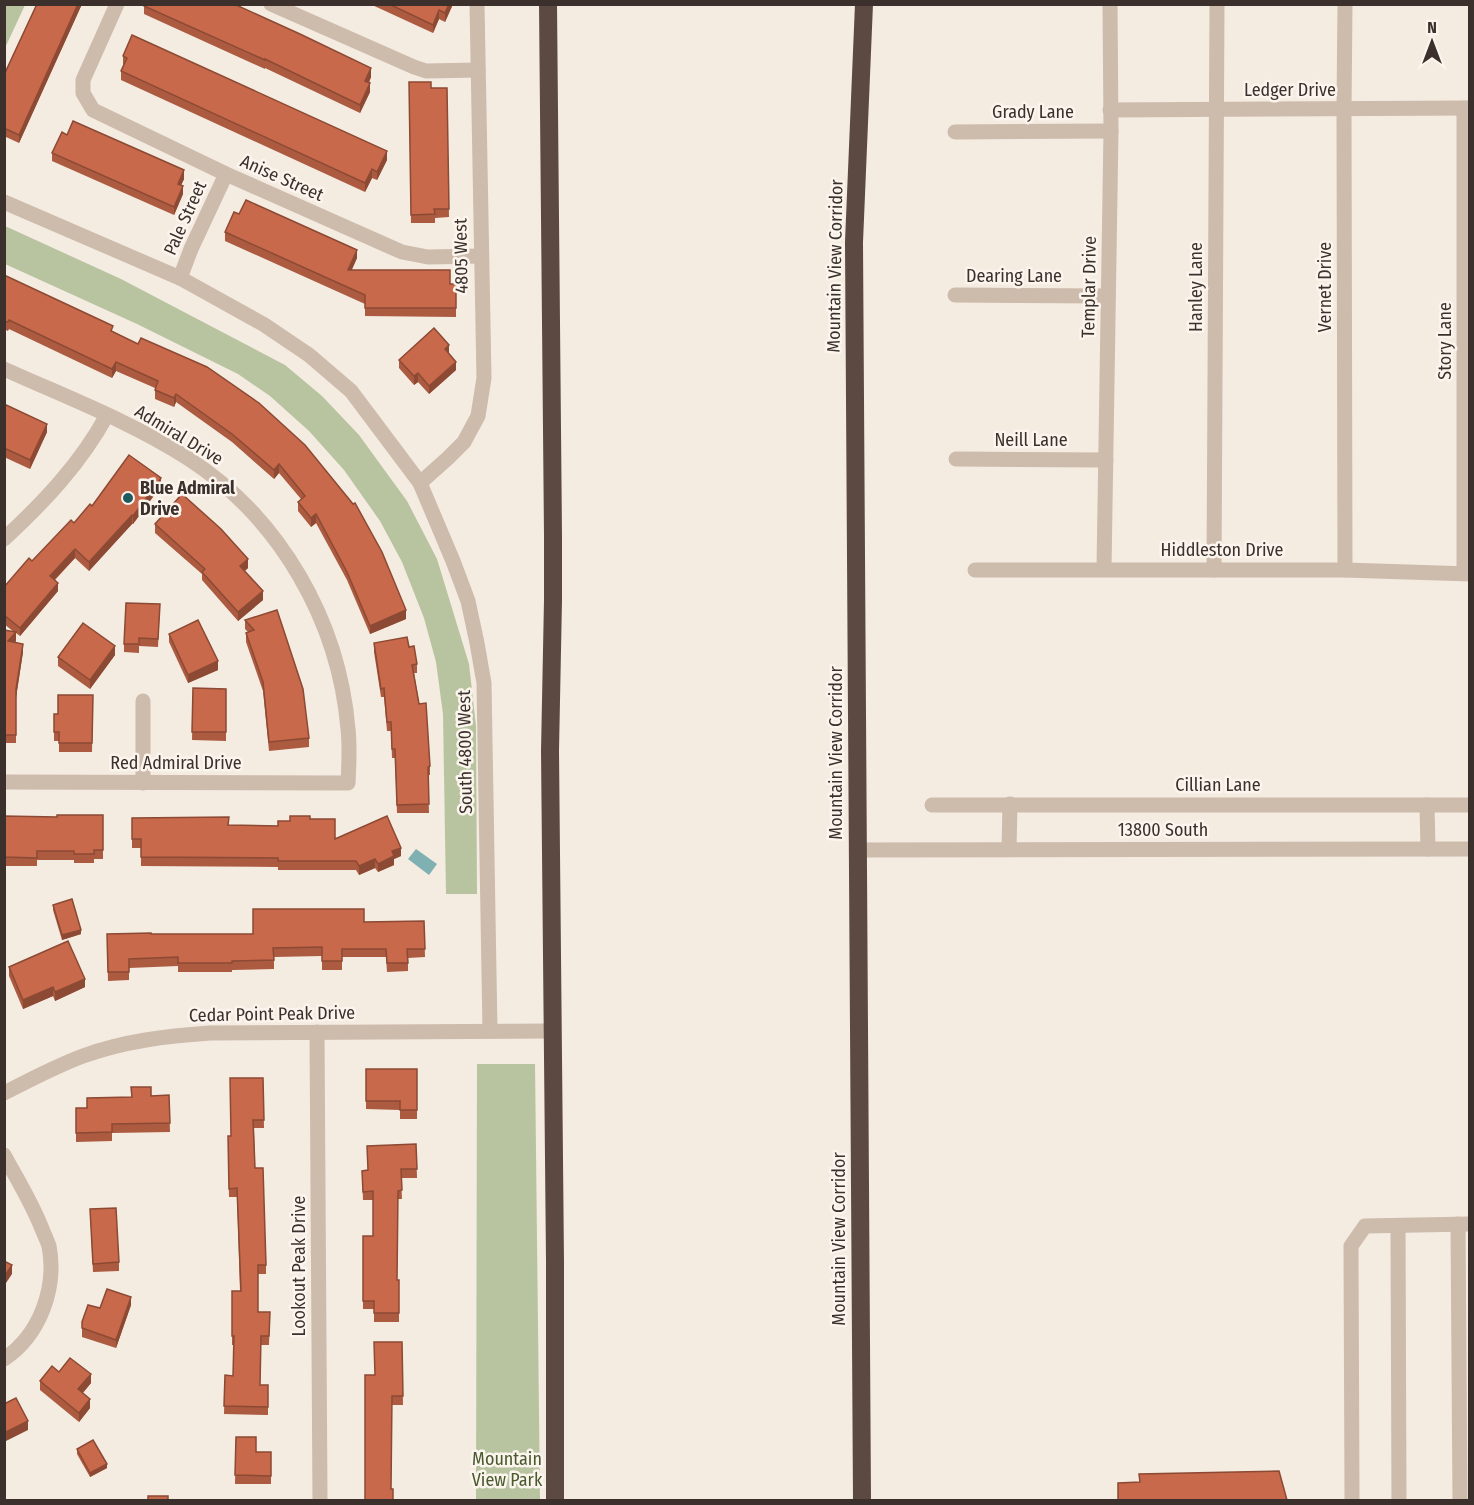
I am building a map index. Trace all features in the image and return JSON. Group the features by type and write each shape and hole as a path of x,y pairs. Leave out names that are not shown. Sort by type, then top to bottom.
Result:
{"highway":[{"path":"548,4 553,536 549,751 555,1261 555,1500"},
{"name":"Mountain View Corridor","path":"862,1500 854,242 864,4"}],"street":[{"name":"Anise Street","path":"117,4 83,80 83,93 93,110 226,174 402,252 428,257 481,256"},
{"path":"271,4 414,67 426,70 478,70"},
{"name":"4805 West","path":"420,483 464,442 478,416 484,378 477,4"},
{"name":"Templar Drive","path":"1104,569 1111,131 1110,4"},
{"name":"Hanley Lane","path":"1214,570 1217,4"},
{"name":"Vernet Drive","path":"1345,4 1346,570"},
{"name":"Ledger Drive","path":"1110,110 1467,108"},
{"name":"Story Lane","path":"1467,108 1467,573"},
{"name":"Grady Lane","path":"955,132 1111,131"},
{"name":"Pale Street","path":"180,278 226,174"},
{"name":"South 4800 West","path":"4,202 180,278 263,324 309,355 351,391 420,483 468,601 484,684 490,1031"},
{"name":"Dearing Lane","path":"955,295 1108,296"},
{"name":"Admiral Drive","path":"4,369 107,415 166,445 220,483 248,507 272,535 308,592 333,649 348,728 348,783"},
{"path":"4,539 42,503 81,458 107,415"},
{"name":"Neill Lane","path":"956,459 1106,460"},
{"name":"Hiddleston Drive","path":"975,570 1346,570 1467,573"},
{"path":"143,701 143,783"},
{"name":"Red Admiral Drive","path":"4,782 348,783"},
{"path":"1010,804 1010,849"},
{"name":"Cillian Lane","path":"932,805 1470,805"},
{"path":"1427,805 1428,849"},
{"name":"13800 South","path":"857,850 1470,849"},
{"name":"Cedar Point Peak Drive","path":"4,1093 84,1055 166,1036 210,1033 552,1031"},
{"name":"Lookout Peak Drive","path":"317,1032 320,1500"},
{"path":"4,1155 38,1218 49,1245 51,1274 46,1303 34,1330 14,1353 4,1359"},
{"path":"1352,1500 1351,1246 1365,1226 1464,1224 1460,1500"},
{"path":"1398,1226 1399,1500"}],"green space":[{"path":"4,5 25,5 5,48"},
{"path":"5,226 121,279 285,365 322,396 359,435 407,501 437,559 469,664 476,726 477,894 446,894 443,714 436,662 424,618 402,562 380,521 344,470 309,431 270,396 238,374 137,324 5,264"},
{"name":"Mountain View Park","path":"477,1064 535,1064 540,1500 476,1500"}],"water":[{"path":"416,849 437,864 429,875 408,859"}],"building":[{"path":"37,4 78,4 19,135 6,129 4,131 4,75"},
{"path":"144,4 234,4 371,68 365,81 370,83 360,105 265,59 144,6"},
{"path":"389,4 449,4 445,13 439,10 433,25"},
{"path":"132,35 387,151 377,172 372,169 365,183 121,71 127,58 123,56"},
{"path":"409,82 431,82 431,88 447,88 449,209 434,209 435,214 411,215"},
{"path":"73,121 184,170 178,184 183,186 174,207 52,153 62,132 67,135"},
{"path":"246,200 357,250 348,270 450,270 450,284 456,284 456,308 365,308 365,295 225,232 234,212 239,214"},
{"path":"4,275 113,326 111,331 138,344 141,338 207,367 259,403 305,445 353,504 355,503 382,552 406,610 370,626 347,572 316,514 311,518 298,502 305,496 279,464 274,470 232,434 176,394 174,398 155,390 158,381 116,362 112,369 9,320 4,321"},
{"path":"434,328 449,345 445,349 456,362 429,386 418,373 414,376 399,360"},
{"path":"4,404 47,424 30,460 4,448"},
{"path":"129,455 161,478 133,516 89,562 75,549 50,576 58,583 20,628 4,615 4,587 29,558 32,561 71,520 74,523 90,504 92,506"},
{"path":"182,494 221,529 248,559 240,566 263,591 238,612 202,572 205,569 155,524"},
{"path":"126,603 160,604 158,639 139,638 139,644 124,644"},
{"path":"277,610 303,689 309,738 269,742 263,682 246,633 254,630 245,620"},
{"path":"198,620 218,661 188,675 169,634"},
{"path":"83,623 115,646 90,680 58,657"},
{"path":"4,630 16,632 8,641 23,644 16,689 16,735 4,735"},
{"path":"407,637 409,647 414,646 417,664 412,665 419,704 426,703 430,766 428,767 429,804 397,805 395,749 392,749 391,722 387,722 384,688 381,689 374,643"},
{"path":"193,688 226,689 226,732 192,732"},
{"path":"58,695 93,695 92,743 59,743 59,732 54,732 54,714 58,714"},
{"path":"57,815 103,815 103,850 94,850 94,854 74,854 74,851 37,851 37,858 4,857 4,816 57,817"},
{"path":"290,816 335,819 335,839 387,816 401,848 392,851 394,856 378,864 375,859 359,866 356,861 141,857 141,839 132,839 132,818 229,817 228,825 278,826 278,821 290,821"},
{"path":"72,899 81,930 62,935 53,905"},
{"path":"253,909 364,909 364,922 424,921 425,949 407,949 408,963 387,963 386,949 342,949 342,961 322,961 322,947 273,948 274,960 178,963 178,957 129,959 129,972 108,972 107,934 253,934"},
{"path":"68,941 85,979 55,992 53,987 23,1000 9,967"},
{"path":"366,1069 417,1069 417,1110 400,1110 400,1101 366,1101"},
{"path":"230,1078 263,1078 264,1120 253,1120 255,1168 263,1168 266,1265 258,1265 258,1312 270,1312 269,1336 261,1336 260,1385 268,1385 268,1407 224,1406 225,1375 233,1376 232,1291 241,1291 237,1188 229,1189"},
{"path":"131,1087 151,1087 151,1096 169,1095 170,1123 112,1124 112,1132 76,1133 76,1108 87,1108 87,1098 132,1097"},
{"path":"416,1144 417,1169 401,1169 402,1190 398,1191 399,1313 374,1313 374,1301 363,1301 363,1236 373,1236 373,1191 363,1192 362,1171 368,1170 367,1146"},
{"path":"116,1208 119,1262 93,1264 90,1209"},
{"path":"4,1261 12,1265 4,1277"},
{"path":"107,1289 131,1297 116,1340 82,1328 88,1305 100,1308"},
{"path":"374,1342 402,1342 403,1396 392,1396 391,1489 393,1489 393,1500 365,1500 365,1375 375,1375"},
{"path":"70,1358 91,1374 78,1389 90,1399 79,1413 40,1381 52,1366 59,1372"},
{"path":"16,1398 28,1421 4,1433 4,1404"},
{"path":"236,1437 256,1437 256,1452 271,1452 271,1476 235,1475"},
{"path":"93,1440 107,1464 90,1473 77,1449"},
{"path":"1279,1471 1287,1500 1118,1500 1118,1483 1140,1482 1139,1474"},
{"path":"148,1496 168,1496 168,1500 148,1500"}],"place":[{"name":"Blue Admiral Drive","path":"128,498"}]}
